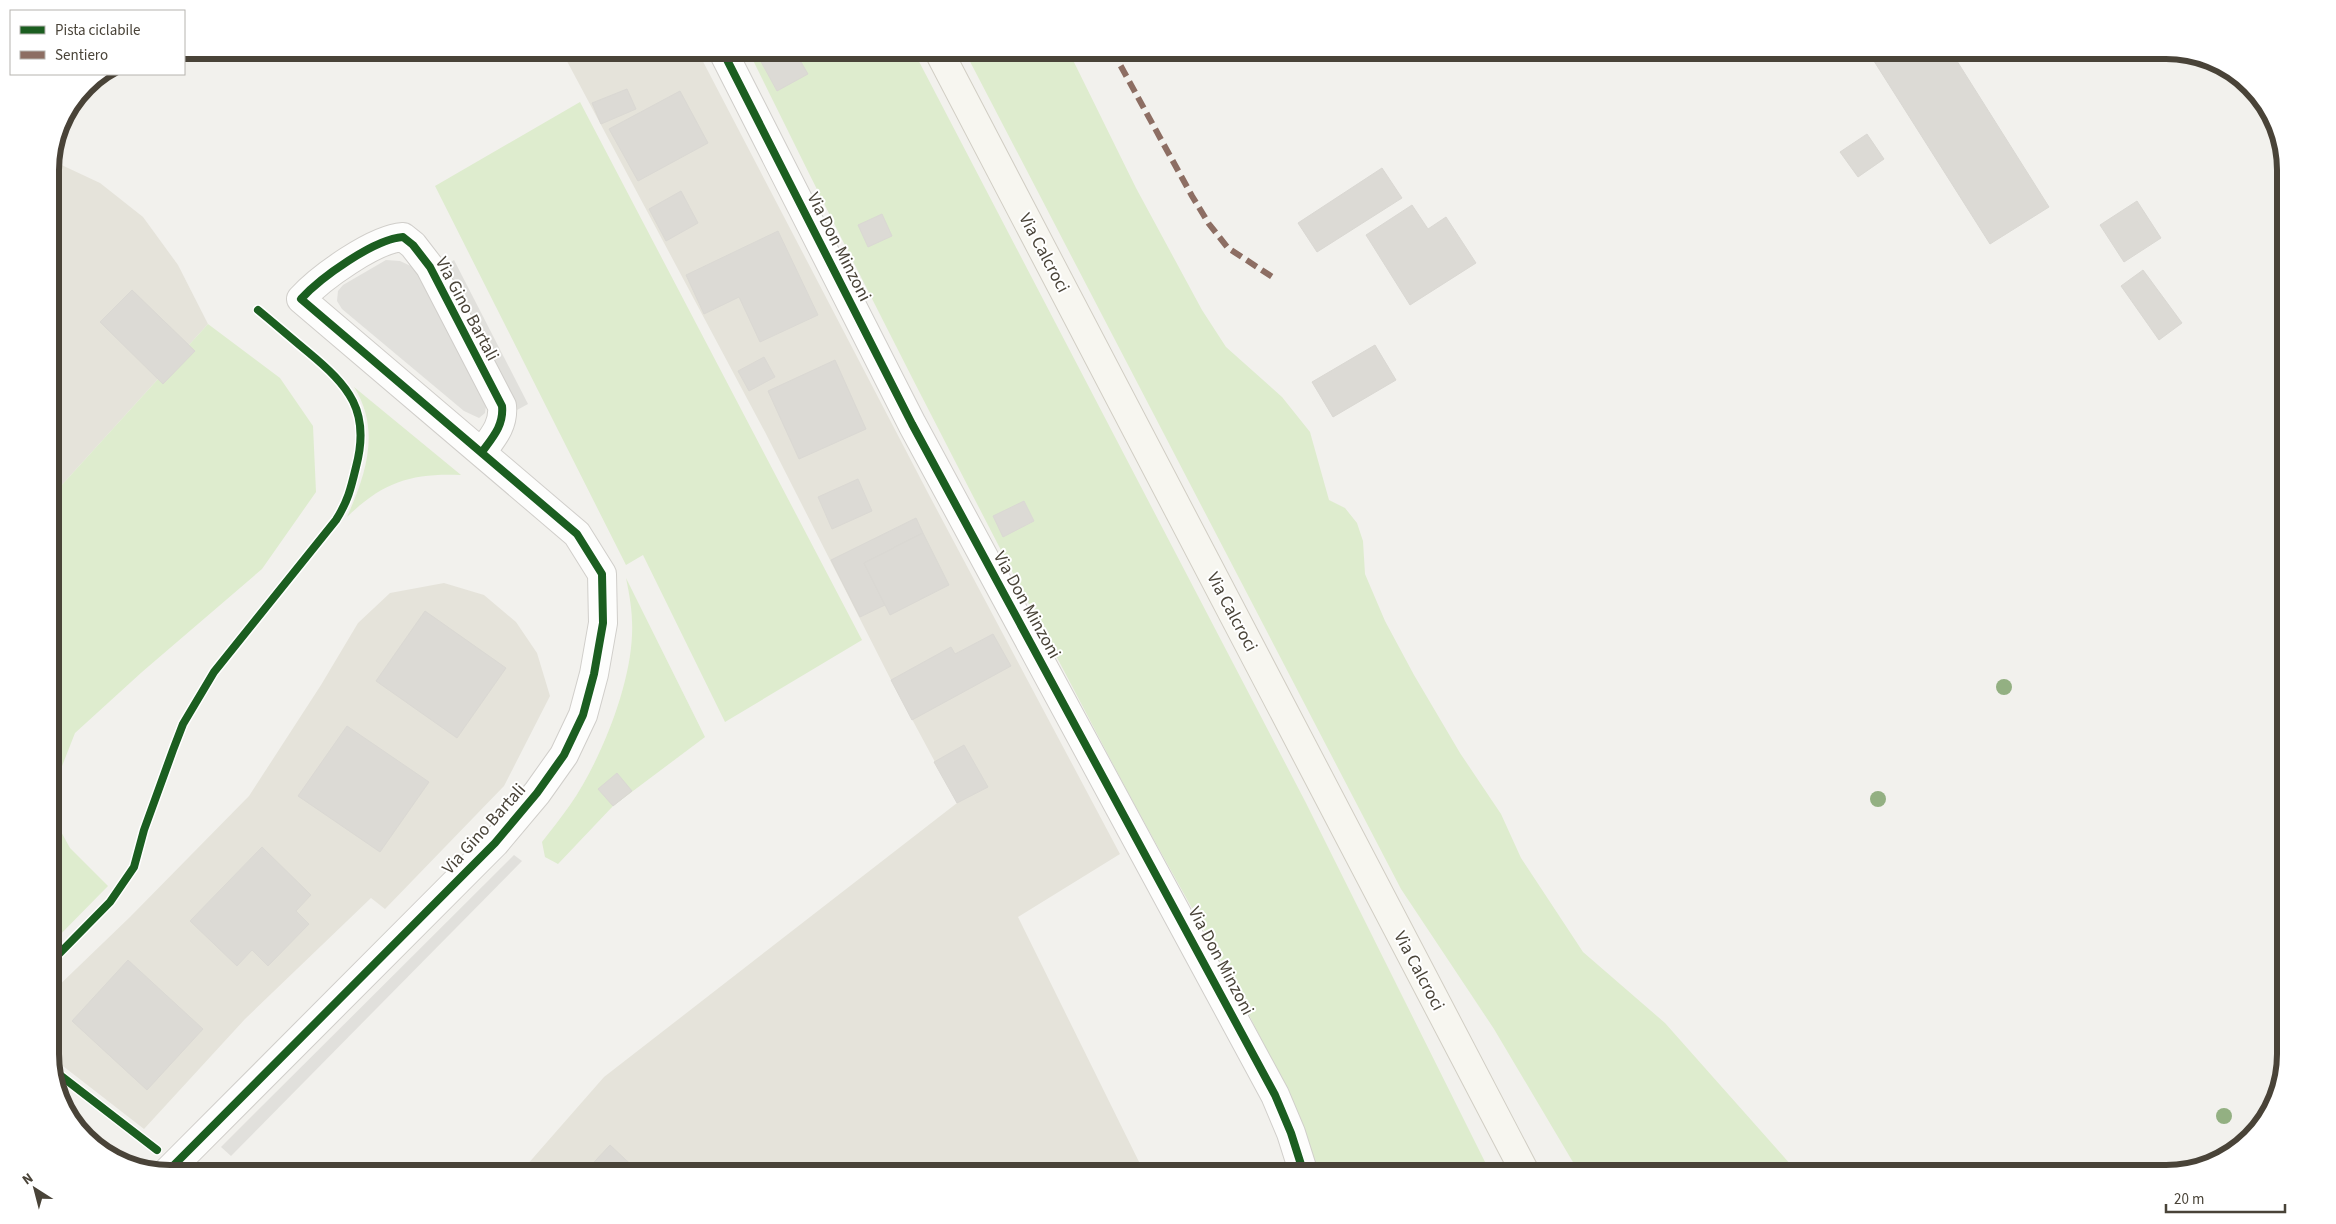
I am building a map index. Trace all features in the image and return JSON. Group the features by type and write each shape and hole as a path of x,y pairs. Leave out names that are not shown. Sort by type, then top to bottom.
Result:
{"main road":[{"name":"Via Calcroci","path":"943,59 1521,1165"}],"street":[{"name":"Via Don Minzoni","path":"727,59 912,424 1271,1086 1291,1133 1301,1165"},
{"name":"Via Gino Bartali","path":"174,1165 495,843 537,794 564,756 583,715 594,674 603,623 602,574 577,534 301,299 315,284 378,243 393,237 403,237 413,245 430,267 502,406 503,418 495,435 482,452"}],"shaded area":[{"path":"566,59 702,59 928,493 1120,854 1018,917 1141,1165 527,1165 604,1077 957,803 891,680 765,432"},
{"path":"59,164 100,183 143,217 178,265 208,324 59,488"},
{"path":"386,260 400,261 415,268 483,398 486,406 485,413 479,418 464,411 342,309 337,301 338,291 343,285"},
{"path":"454,260 528,404 517,410 445,266"},
{"path":"444,583 484,595 516,622 537,653 550,696 504,786 385,909 371,898 245,1019 144,1129 59,1063 59,985 130,917 249,796 321,685 358,623 390,593"},
{"path":"514,855 522,861 231,1156 221,1147"}],"green space":[{"path":"752,59 918,59 1306,803 1487,1165 1310,1165 1290,1102 1239,995 1127,790 1014,575"},
{"path":"969,59 1072,59 1136,188 1202,310 1226,347 1282,397 1310,432 1329,500 1345,508 1357,523 1363,541 1365,574 1385,621 1460,753 1501,814 1521,858 1583,952 1665,1023 1791,1165 1575,1165 1494,1029 1401,889"},
{"path":"580,102 862,640 725,722 643,555 626,565 435,186"},
{"path":"208,324 280,378 313,426 316,492 262,569 142,672 75,733 59,774 59,488"},
{"path":"354,387 461,475 427,476 399,482 373,495 347,517 365,468 369,436 367,419"},
{"path":"626,578 705,737 613,806 558,864 545,857 542,842 570,805 592,768 612,724 626,678 632,628 631,606"},
{"path":"59,828 70,848 108,886 59,936"}],"building":[{"path":"760,59 799,59 808,74 777,91"},
{"path":"1873,59 1956,59 2049,207 1990,244"},
{"path":"627,89 636,109 601,124 592,103"},
{"path":"680,91 708,143 638,181 609,129"},
{"path":"1867,134 1884,159 1858,177 1840,152"},
{"path":"1382,168 1402,198 1317,252 1298,223"},
{"path":"681,191 698,223 666,241 649,209"},
{"path":"2137,201 2161,238 2124,262 2100,225"},
{"path":"1412,205 1428,229 1446,217 1476,263 1410,305 1366,235"},
{"path":"882,214 892,236 868,247 858,225"},
{"path":"778,231 818,315 760,342 739,297 704,314 686,275"},
{"path":"2143,270 2182,323 2159,340 2121,286"},
{"path":"132,290 195,351 163,384 100,322"},
{"path":"1375,345 1396,380 1333,417 1312,382"},
{"path":"764,357 775,377 749,391 738,371"},
{"path":"835,360 866,429 799,459 768,391"},
{"path":"858,479 872,511 832,529 818,497"},
{"path":"1024,501 1034,521 1003,537 993,516"},
{"path":"916,518 923,533 864,563 885,605 860,617 831,560"},
{"path":"923,533 949,585 890,615 864,563"},
{"path":"425,611 506,668 457,738 376,681"},
{"path":"993,634 1011,666 912,720 891,680 951,647 955,654"},
{"path":"347,726 429,782 380,852 298,796"},
{"path":"964,745 988,787 957,803 934,762"},
{"path":"617,773 632,791 613,806 598,789"},
{"path":"262,847 311,895 296,911 309,924 268,966 252,950 237,966 190,921"},
{"path":"128,960 203,1029 147,1090 72,1021"},
{"path":"610,1145 631,1165 591,1165"}],"marked path":[{"path":"1117,59 1209,224 1228,248 1274,278"}],"cycle path":[{"path":"727,59 912,424 1275,1095 1291,1133 1301,1165"},
{"path":"174,1165 495,843 537,793 564,755 583,715 594,674 603,623 602,574 577,534 301,299 334,271 363,252 391,239 403,237 413,245 430,267 502,406 499,425 494,436 482,452"},
{"path":"59,954 110,902 134,867 144,830 183,724 214,672 336,520 351,488 360,447 361,430 353,401 335,376 258,310"},
{"path":"61,1076 157,1150"}]}
